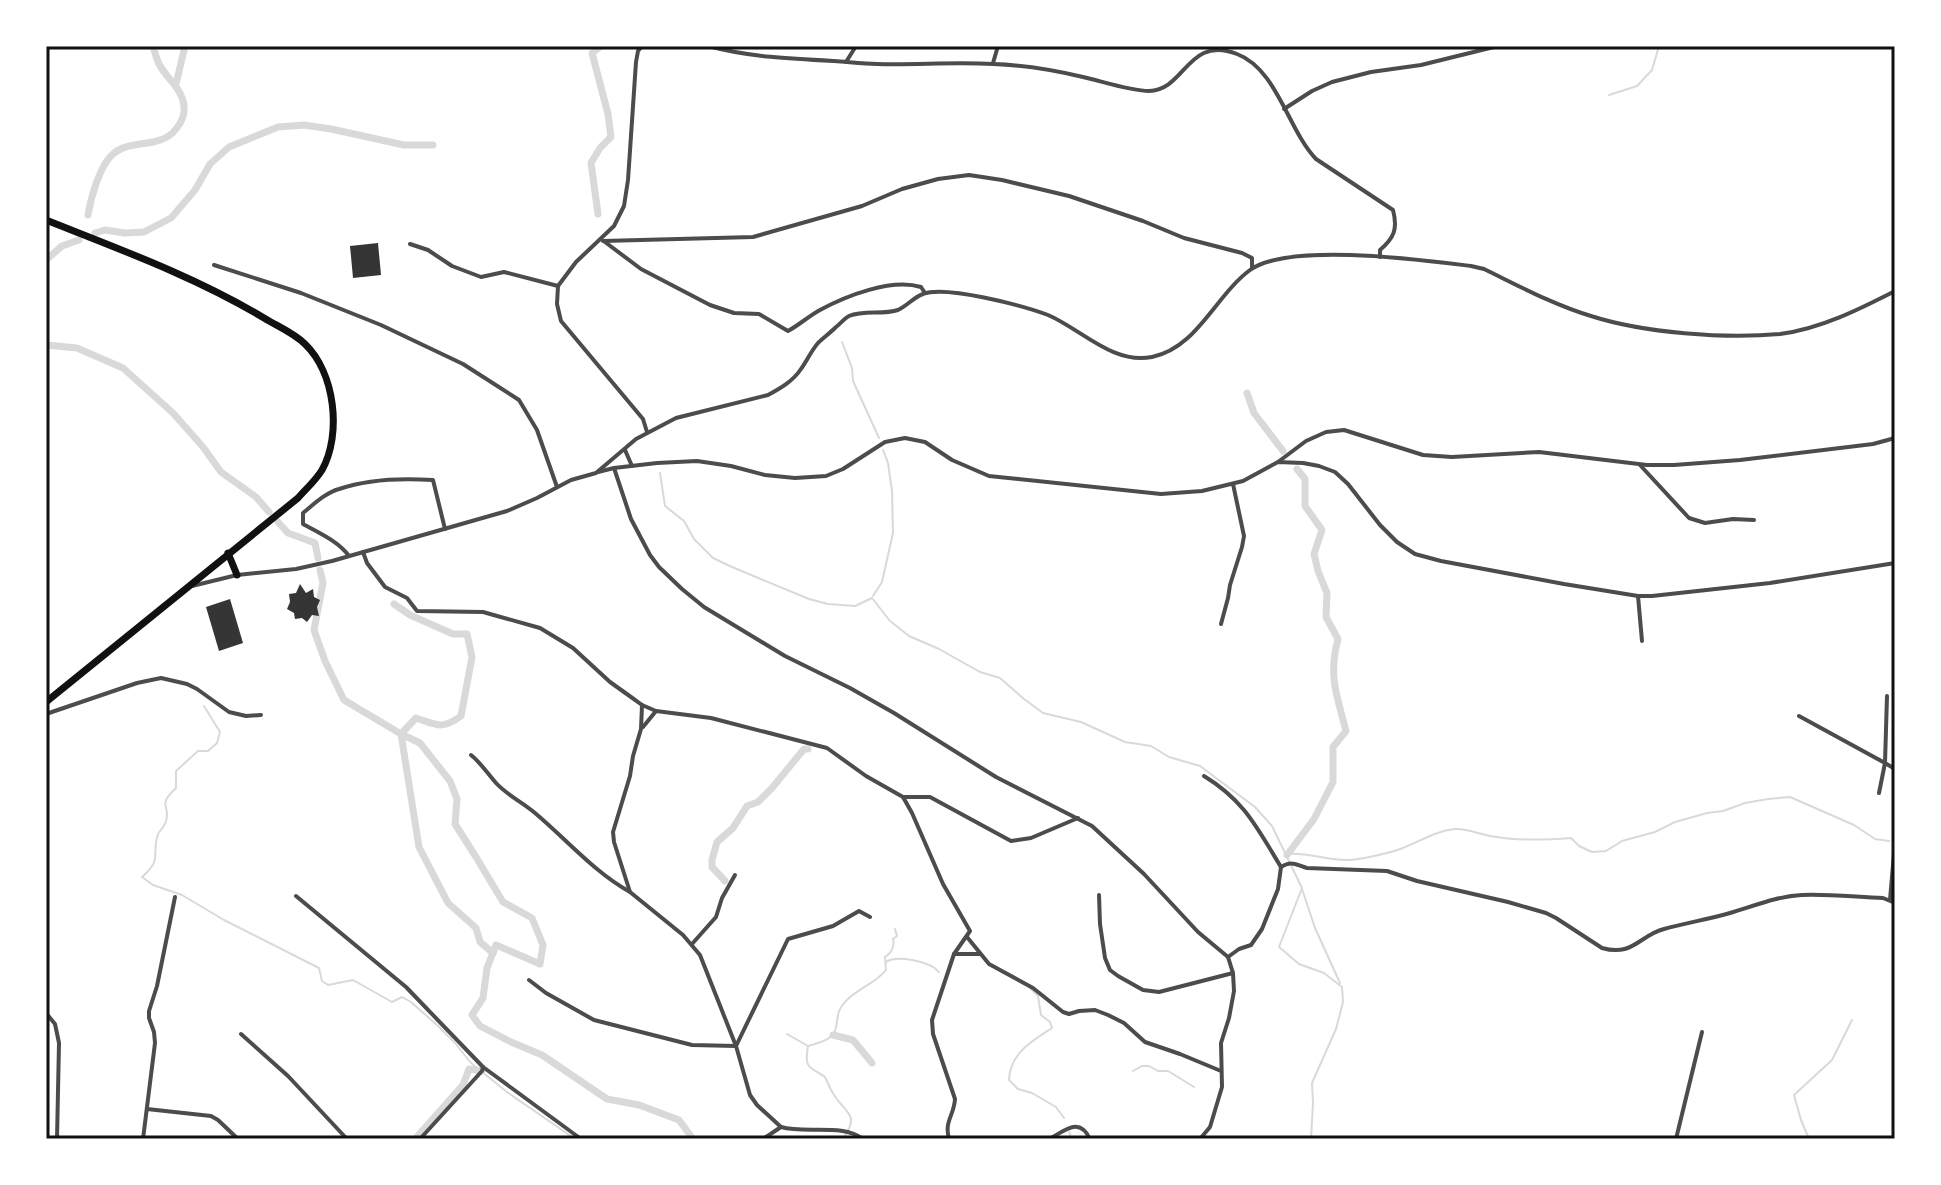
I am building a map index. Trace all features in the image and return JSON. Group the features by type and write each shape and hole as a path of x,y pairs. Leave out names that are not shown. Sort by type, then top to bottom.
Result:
{"highway":[{"path":"46,220 143,259 240,304 305,344 317,359 328,384 334,411 331,444 322,469 298,498 46,702"},
{"path":"228,553 237,575"}],"street":[{"path":"642,46 636,62 624,206 614,226 576,262 558,286 557,304 561,321 643,419 647,432"},
{"path":"708,46 781,58 874,64 993,64 1063,72 1147,91 1162,89 1192,60 1209,50 1225,50 1241,55 1270,81 1306,150 1393,210 1397,223 1389,242 1380,250 1380,257"},
{"path":"846,62 856,46"},
{"path":"993,64 998,46"},
{"path":"1284,109 1332,82 1498,46"},
{"path":"601,240 753,237 862,206 902,189 938,179 969,175 1069,196 1111,209 1184,238 1242,253 1252,258 1252,268"},
{"path":"601,240 641,269 710,305 734,313 759,314 788,331 823,308 849,296 886,286 913,284 925,293"},
{"path":"410,244 481,277 504,272 558,286"},
{"path":"596,473 647,432 676,418 778,390 802,369 818,343 848,316 897,310 925,293 964,293 1047,315 1095,343 1134,359 1170,352 1185,342 1233,285 1252,268 1296,256 1380,257 1471,266 1589,316 1633,327 1698,334 1781,334 1841,316 1895,291"},
{"path":"214,265 301,293 381,325 463,364 519,400 537,430 557,487"},
{"path":"190,586 237,575 296,569 350,556 507,511 571,480 614,468 697,461 765,475 795,478 826,476 843,469 885,442 905,438 925,442 952,460 989,476 1161,494 1202,491 1243,481 1278,462 1306,441 1326,432 1344,430 1423,455 1452,457 1539,452 1638,464 1674,465 1873,444 1895,438"},
{"path":"625,450 632,466"},
{"path":"1278,462 1319,466 1335,472 1380,525 1415,554 1550,582 1638,596 1719,590 1895,563"},
{"path":"1638,464 1689,518 1705,523 1754,520"},
{"path":"614,468 631,519 650,555 659,567 704,607 785,656 881,706 996,777 1078,818 1105,837 1198,932 1228,957 1234,991 1221,1043 1222,1087 1210,1127 1200,1139"},
{"path":"350,556 329,538 303,524 303,513 337,489 412,478 433,480 445,529"},
{"path":"1221,624 1244,536 1233,484"},
{"path":"363,552 367,563 385,587 407,598 417,611 483,612 540,628 573,648 610,682 642,705 656,711 711,718 827,748 903,797 943,884 970,931 954,954 932,1020 955,1099 946,1125 949,1139"},
{"path":"1638,596 1642,641"},
{"path":"46,714 161,678 187,684 229,712 261,715"},
{"path":"1879,793 1885,763 1887,696"},
{"path":"630,892 613,832 641,729 642,705"},
{"path":"641,729 656,711"},
{"path":"1799,716 1895,769"},
{"path":"471,755 511,797 533,811 606,877 630,892 692,944 700,955 736,1046 750,1095 757,1105 781,1127 854,1132 863,1139"},
{"path":"1204,776 1227,791 1242,806 1281,867 1278,889 1262,929 1251,945 1228,957"},
{"path":"903,797 930,797 1011,841 1031,838 1078,818"},
{"path":"1281,867 1295,863 1307,868 1387,871 1546,913 1612,951 1635,945 1662,929 1800,895 1883,898 1893,902 1895,842"},
{"path":"692,944 716,917 735,875"},
{"path":"1099,895 1105,958 1110,970 1118,976 1143,990 1159,992 1233,973"},
{"path":"296,896 406,987 483,1067 581,1139"},
{"path":"143,1139 155,1043 149,1011 175,897"},
{"path":"736,1046 788,939 833,926 859,911 870,917"},
{"path":"967,937 989,964 1033,988 1063,1012 1095,1010 1124,1023 1145,1042 1222,1071"},
{"path":"954,954 980,954"},
{"path":"529,980 594,1020 692,1045 736,1046"},
{"path":"46,1013 55,1024 59,1043 57,1139"},
{"path":"1676,1139 1702,1032"},
{"path":"241,1034 288,1076 347,1139"},
{"path":"420,1139 483,1067"},
{"path":"147,1109 211,1116 238,1139"},
{"path":"1049,1139 1077,1126 1084,1129 1090,1139"},
{"path":"763,1139 781,1127"}],"building":[{"path":"378,243 381,275 353,278 350,246"},
{"path":"300,584 306,593 313,589 314,597 320,600 317,607 319,616 312,615 307,622 302,618 295,619 294,613 287,609 289,594 296,593"},
{"path":"230,599 243,643 219,651 206,607"}],"waterway":[{"path":"88,215 97,181 109,158 121,149 170,135 182,118 183,100 159,64 153,46"},
{"path":"176,84 185,46"},
{"path":"598,214 591,163 611,137 592,53 601,46"},
{"path":"1609,95 1637,86 1652,70 1659,46"},
{"path":"95,233 105,230 144,232 171,218 195,190 210,164 229,147 278,127 304,125 404,145 433,145"},
{"path":"46,260 62,246 79,240"},
{"path":"842,342 852,368 853,381 879,438"},
{"path":"46,345 77,348 123,368 173,413 221,472 256,497 269,512"},
{"path":"1247,393 1254,413 1283,451"},
{"path":"873,596 882,582 893,533 892,491 883,450"},
{"path":"1287,855 1314,819 1333,782 1333,747 1346,731 1334,675 1338,639 1326,617 1327,593 1314,554 1322,530 1305,506 1305,479 1297,469"},
{"path":"660,473 665,506 684,521 694,539 713,558 809,599 828,604 855,606 872,598 890,621 909,636 980,672 1000,678 1043,713 1081,722 1125,742 1151,746 1169,757 1200,766 1255,807 1272,826 1302,888 1279,947 1299,964 1324,973 1342,987 1343,1002 1336,1029 1312,1083 1311,1139"},
{"path":"278,522 288,533 315,543 318,558"},
{"path":"320,570 323,583 314,630 344,700 420,743 450,781 457,799 455,824 503,902 532,918 543,945 540,964 496,945 487,968 483,998 472,1015 480,1026 542,1055 607,1099 639,1105 679,1120 693,1139"},
{"path":"394,604 410,615 453,634 467,634 472,657 461,716 439,725 416,718 401,734 419,847 448,903 476,928 480,942 493,953"},
{"path":"204,706 220,732 217,743 208,751 198,751 176,771 176,788 165,802 167,815 157,837 154,862 142,877 319,968 322,981 328,985 353,980 392,1002 402,997 411,1002 455,1043 471,1063 575,1139"},
{"path":"725,881 712,867 717,842 733,828 747,806 758,802 804,749 808,749"},
{"path":"1288,854 1349,860 1398,850 1455,829 1515,839 1571,838 1592,852 1606,851 1622,841 1655,832 1675,822 1745,803 1790,797 1854,825 1875,839 1889,841"},
{"path":"1302,889 1315,928 1340,983"},
{"path":"808,1046 831,1036 843,1005 886,970 885,957 892,950 893,939 897,936 895,929"},
{"path":"886,962 913,960 939,972"},
{"path":"1030,988 1038,996 1041,1015 1052,1028 1018,1055 1009,1080 1018,1089 1056,1107 1064,1118"},
{"path":"1809,1139 1794,1095 1832,1060 1852,1020"},
{"path":"787,1034 808,1046 809,1066 825,1077 850,1115 851,1124 843,1139"},
{"path":"833,1035 853,1040 872,1063"},
{"path":"1133,1071 1149,1066 1158,1071 1168,1071 1194,1087"},
{"path":"415,1139 463,1085 469,1069 482,1071"},
{"path":"1069,1131 1071,1139"}]}
